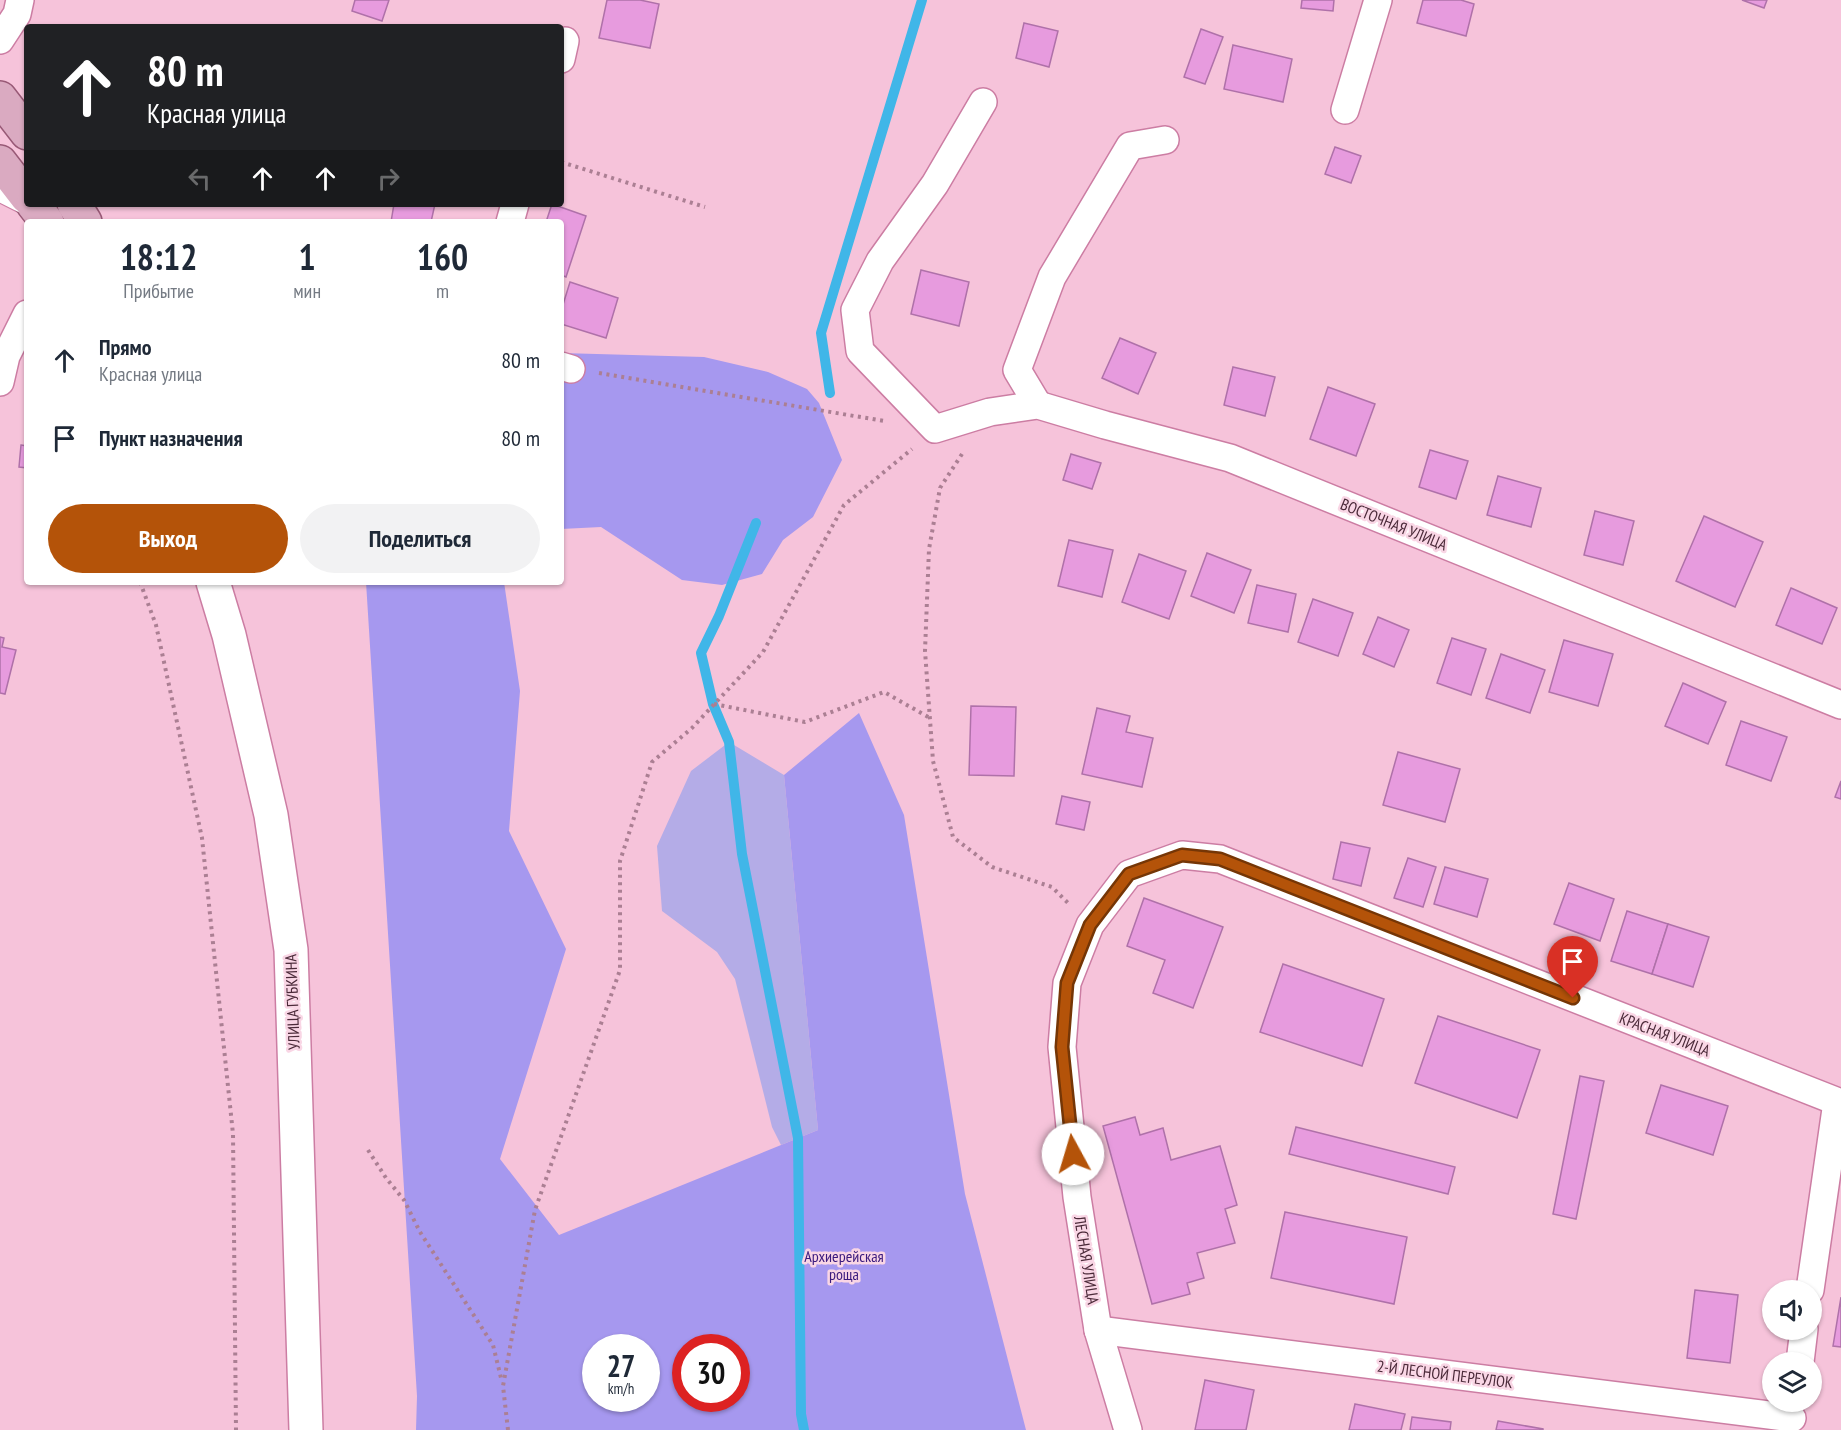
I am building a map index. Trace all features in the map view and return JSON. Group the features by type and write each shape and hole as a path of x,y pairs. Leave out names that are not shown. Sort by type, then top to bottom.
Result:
{"main road":[{"path":"0,98 24,129"},
{"path":"0,162 24,193"},
{"name":"УЛИЦА ГУБКИНА","path":"214,585 229,635 271,815 291,950 306,1430"}],"street":[{"path":"0,40 18,14 20,0"},
{"path":"1345,110 1378,0"},
{"path":"935,429 860,351 855,310 880,261 935,184 983,102"},
{"path":"1038,405 1017,370 1052,277 1130,147 1165,140"},
{"path":"0,382 6,356 24,320"},
{"name":"ВОСТОЧНАЯ УЛИЦА","path":"935,429 990,412 1038,405 1230,458 1841,705"},
{"name":"ЛЕСНАЯ УЛИЦА","path":"1128,1430 1098,1330 1077,1197 1062,1047 1067,983 1090,925 1129,874 1182,855 1220,859"},
{"name":"КРАСНАЯ УЛИЦА","path":"1220,859 1839,1103"},
{"path":"1812,1280 1839,1103"},
{"name":"2-Й ЛЕСНОЙ ПЕРЕУЛОК","path":"1098,1330 1792,1416"}],"lane":[{"path":"0,195 24,205"}],"path":[{"path":"564,163 705,207"},
{"path":"566,368 935,429"},
{"path":"990,412 940,488 929,549 924,651 933,760 953,837 992,867 1052,887 1090,925"},
{"path":"503,1386 535,1210 620,970 620,861 652,762 692,728 763,652 844,505 935,429"},
{"path":"141,585 156,625 202,838 233,1134 236,1430"},
{"path":"713,704 805,722 884,692 930,718"},
{"path":"368,1150 404,1200 420,1232 493,1345 503,1386 508,1430"}],"shaded area":[{"path":"729,742 784,775 818,1130 781,1145 772,1127 735,979 717,952 662,911 657,846 691,771"}],"green space":[{"path":"564,353 704,357 768,372 807,389 819,403 842,460 813,517 783,540 762,574 722,585 682,580 601,527 564,529"},
{"name":"Архиерейская роща","path":"366,585 504,585 520,691 509,831 566,949 500,1159 559,1235 818,1130 784,775 859,713 904,815 965,1194 1026,1430 416,1430 417,1396"}],"building":[{"path":"355,0 389,0 382,21 352,11"},
{"path":"607,0 640,0 659,4 650,48 599,38"},
{"path":"1302,0 1334,0 1333,11 1301,8"},
{"path":"1423,0 1461,0 1474,4 1466,36 1417,23"},
{"path":"1742,0 1767,0 1764,8"},
{"path":"1024,23 1058,31 1049,67 1016,58"},
{"path":"1201,29 1223,37 1205,84 1184,77"},
{"path":"1233,45 1292,59 1283,102 1224,89"},
{"path":"1335,147 1361,156 1351,183 1325,174"},
{"path":"394,207 434,207 432,219 392,219"},
{"path":"551,207 560,207 586,216 566,277 564,276 564,219 547,219"},
{"path":"921,270 969,282 959,326 911,314"},
{"path":"570,282 618,298 606,338 564,325 564,301"},
{"path":"1120,338 1156,353 1138,394 1102,378"},
{"path":"1233,367 1275,377 1265,416 1224,405"},
{"path":"1328,387 1375,404 1356,456 1310,439"},
{"path":"21,445 24,446 24,468 19,467"},
{"path":"1430,450 1468,461 1456,499 1419,487"},
{"path":"1071,454 1101,463 1092,489 1063,480"},
{"path":"1498,476 1541,488 1531,527 1487,515"},
{"path":"1595,511 1634,521 1623,565 1584,555"},
{"path":"1704,516 1763,542 1735,607 1676,581"},
{"path":"1069,540 1113,550 1102,597 1058,586"},
{"path":"1207,553 1251,570 1234,613 1191,596"},
{"path":"1139,554 1186,571 1169,619 1122,602"},
{"path":"1257,585 1296,594 1288,632 1248,623"},
{"path":"1791,588 1837,608 1822,644 1776,625"},
{"path":"1313,599 1353,613 1338,656 1298,642"},
{"path":"1378,617 1409,630 1394,667 1363,654"},
{"path":"0,637 4,638 2,647 16,650 5,694 0,693"},
{"path":"1452,638 1486,649 1471,695 1437,683"},
{"path":"1564,640 1613,654 1598,706 1549,692"},
{"path":"1501,654 1545,670 1530,713 1486,698"},
{"path":"1683,683 1726,702 1708,744 1665,726"},
{"path":"971,706 1016,707 1014,776 969,775"},
{"path":"1097,708 1130,716 1126,732 1153,738 1142,787 1082,774"},
{"path":"1741,721 1787,737 1771,781 1726,765"},
{"path":"1398,752 1460,769 1445,822 1383,805"},
{"path":"1841,781 1841,799 1835,797"},
{"path":"1062,796 1090,802 1084,830 1056,824"},
{"path":"1341,842 1370,848 1361,886 1333,879"},
{"path":"1408,858 1436,867 1423,907 1394,898"},
{"path":"1445,867 1488,879 1477,917 1434,904"},
{"path":"1569,883 1614,899 1600,941 1554,924"},
{"path":"1144,898 1223,927 1193,1008 1153,993 1165,960 1127,946"},
{"path":"1627,911 1668,924 1652,974 1611,961"},
{"path":"1668,924 1709,937 1693,987 1652,974"},
{"path":"1283,964 1384,999 1362,1066 1260,1032"},
{"path":"1438,1016 1540,1050 1517,1118 1415,1083"},
{"path":"1580,1076 1604,1081 1576,1219 1553,1214"},
{"path":"1661,1085 1728,1106 1713,1155 1646,1133"},
{"path":"1135,1117 1140,1135 1163,1128 1171,1160 1220,1146 1237,1205 1225,1209 1235,1243 1197,1253 1204,1278 1187,1283 1190,1294 1152,1304 1103,1126"},
{"path":"1296,1127 1455,1167 1448,1194 1289,1154"},
{"path":"1285,1212 1407,1237 1394,1304 1271,1278"},
{"path":"1695,1290 1738,1295 1730,1363 1687,1358"},
{"path":"1841,1297 1841,1347 1833,1346"},
{"path":"1205,1380 1254,1390 1246,1430 1195,1430"},
{"path":"1355,1404 1405,1414 1401,1430 1349,1430"},
{"path":"1412,1417 1451,1422 1450,1430 1410,1430"},
{"path":"1498,1421 1543,1429 1543,1430 1496,1430"}],"waterway":[{"path":"830,393 821,333 922,0"},
{"path":"756,523 719,616 701,653 713,704 729,742 742,854 798,1138 801,1414 804,1430"}],"route":[{"path":"1073,1154 1062,1047 1067,983 1090,925 1129,874 1182,855 1220,859 1573,998"}]}
